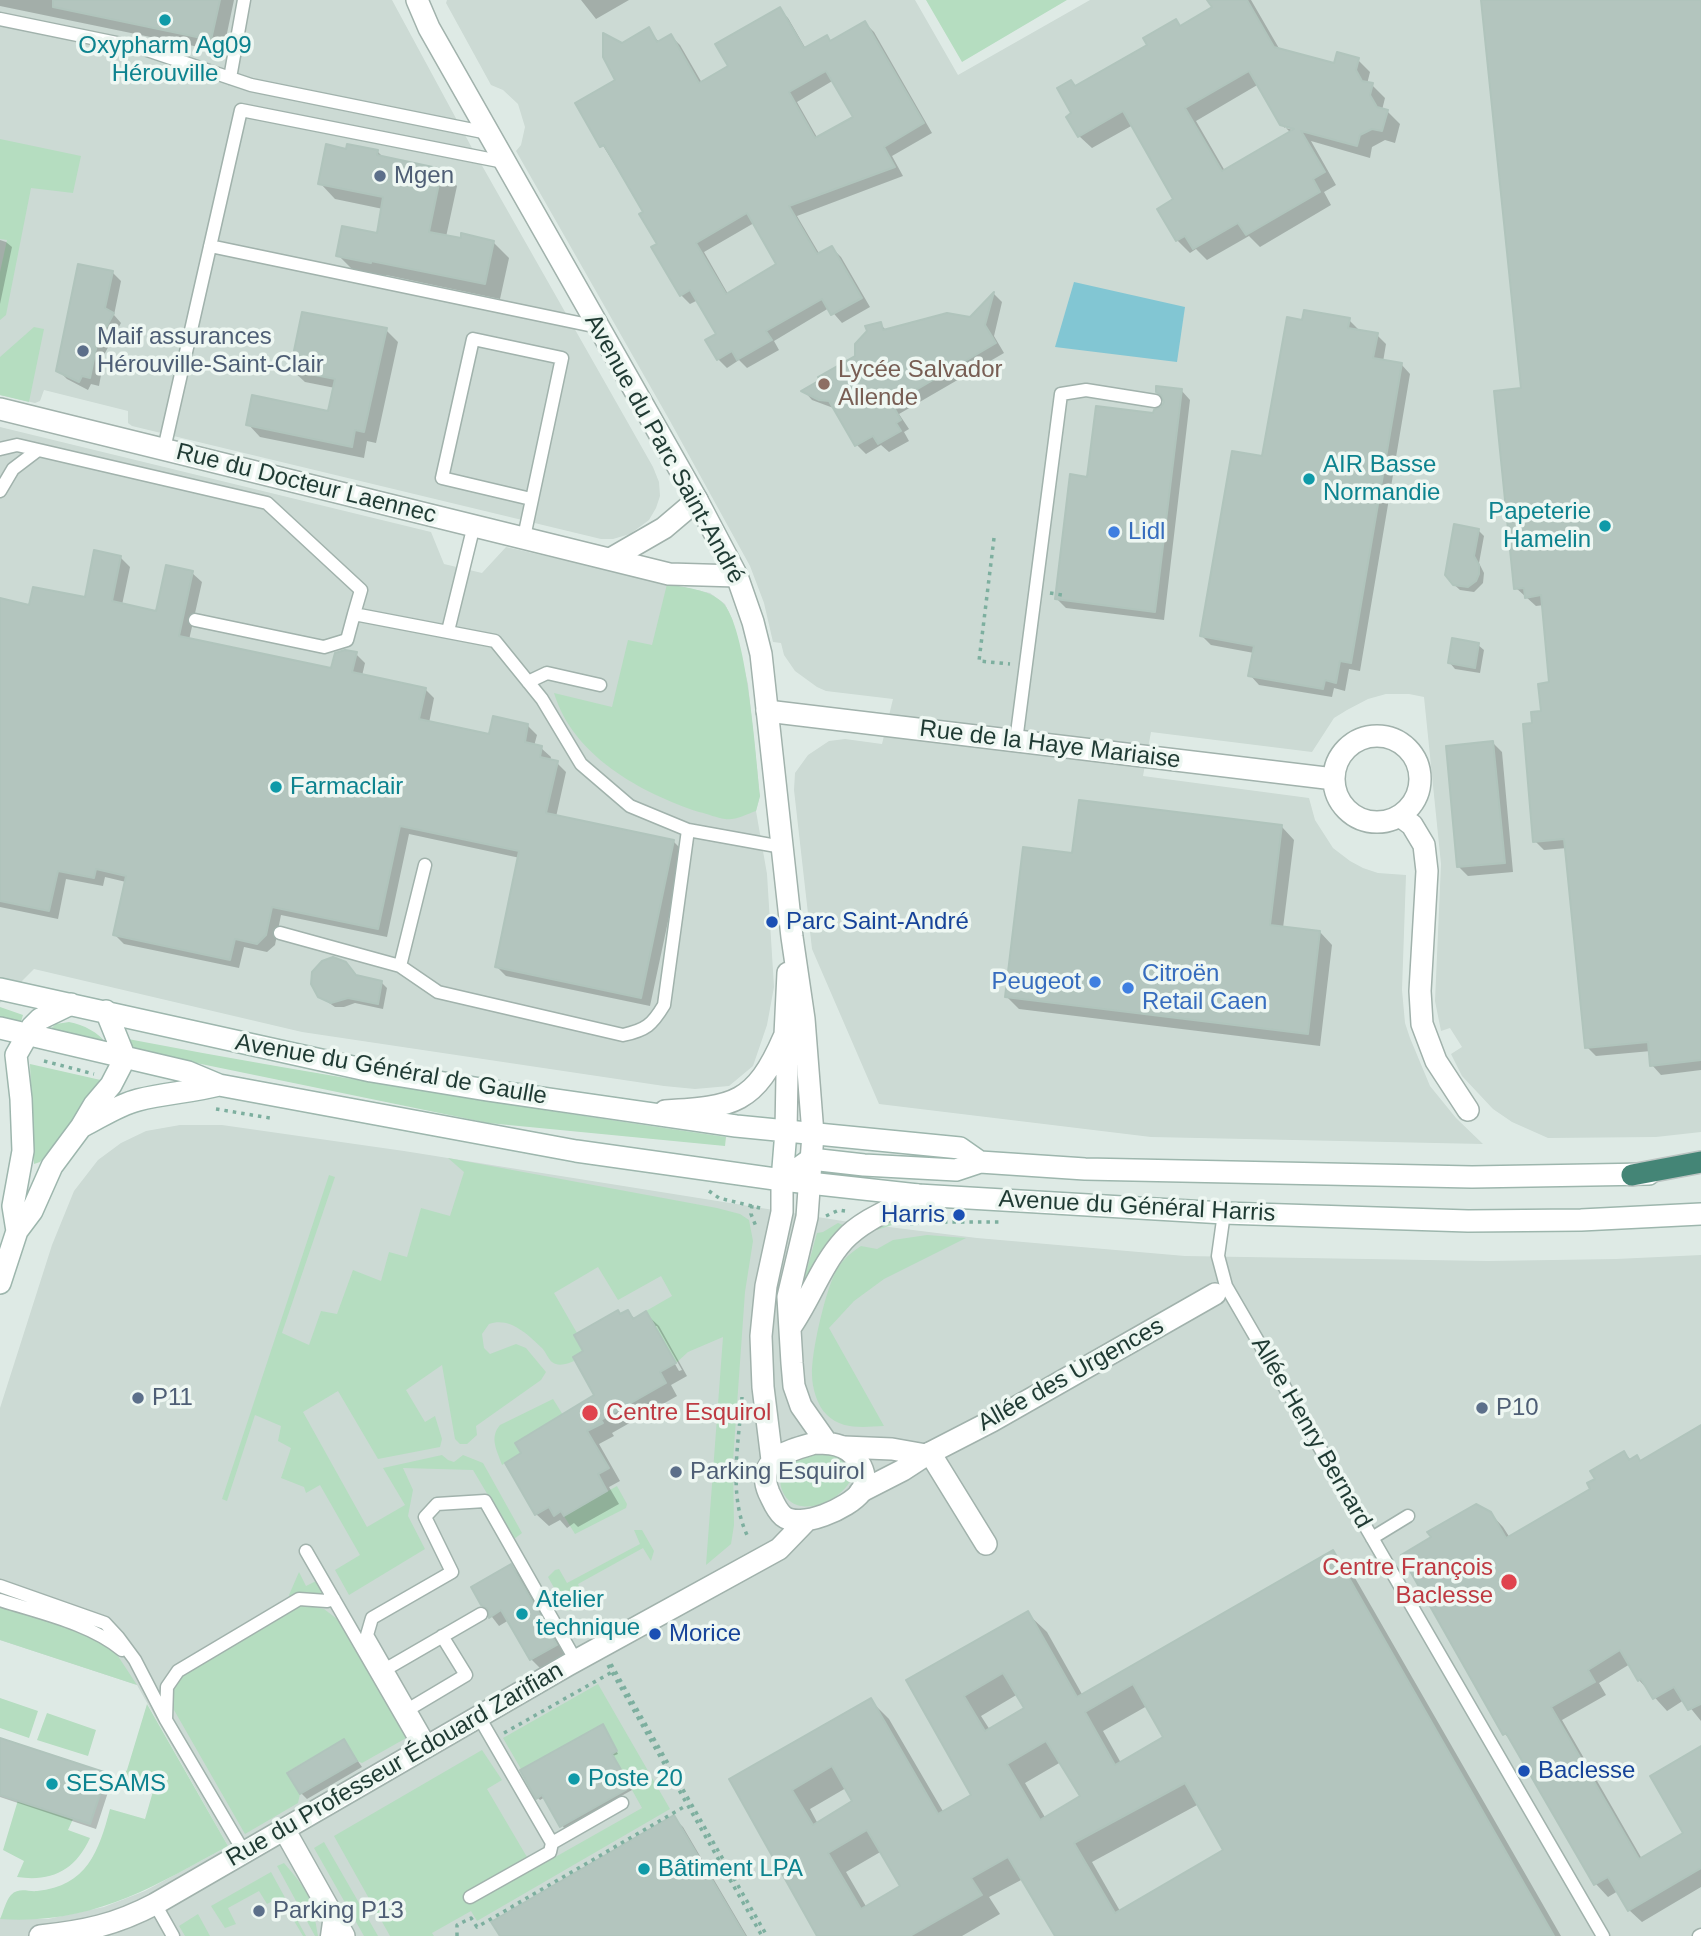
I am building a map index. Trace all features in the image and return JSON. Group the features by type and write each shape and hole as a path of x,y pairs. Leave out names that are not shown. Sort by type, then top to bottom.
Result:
{"highway":[{"path":"1632,1175 1701,1162"}],"street":[{"name":"Avenue du Parc Saint-André","path":"417,0 429,28 697,500 737,576 761,654 792,937"},
{"name":"Rue du Docteur Laennec","path":"0,409 669,574 737,576"},
{"path":"612,558 664,528 697,500"},
{"name":"Rue de la Haye Mariaise","path":"767,711 1334,779"},
{"path":"1370,736 1385,737 1399,742 1411,751 1418,764 1421,779 1411,807 1400,816 1388,821 1362,820 1342,804 1334,779 1337,764 1344,751 1356,741 1370,736"},
{"path":"1400,816 1412,825 1424,845 1427,871 1420,991 1422,1024 1436,1061 1468,1110"},
{"path":"772,1460 763,1387 761,1336 766,1286 782,1212 787,1075 785,1035 792,937"},
{"path":"792,937 804,1019 813,1134 807,1217 788,1297 794,1386 801,1406 836,1445 856,1457 862,1468 864,1482 860,1492 838,1508 807,1520 786,1519 778,1513 766,1485 768,1466 772,1460 787,1451 815,1443 836,1445 892,1449 928,1454 986,1544"},
{"name":"Avenue du Général de Gaulle","path":"0,989 371,1071 487,1090 786,1131"},
{"path":"17,1231 13,1206 23,1151 16,1055 26,1034 40,1019 71,1004"},
{"path":"0,1283 17,1231 32,1211 52,1166 111,1085 125,1058 106,1011"},
{"name":"Avenue du Général de Gaulle","path":"0,1028 188,1072 219,1085 576,1151 782,1180"},
{"path":"646,1112 711,1107 741,1097 762,1081 785,1035"},
{"path":"81,1127 136,1100 170,1093 193,1092 219,1085"},
{"name":"Avenue du Général Harris","path":"786,1131 960,1149 980,1162"},
{"path":"782,1180 811,1159"},
{"name":"Avenue du Général Harris","path":"811,1159 864,1166 957,1170 980,1162 1085,1168 1472,1177 1701,1172"},
{"name":"Avenue du Général Harris","path":"782,1180 918,1195 1224,1213 1468,1221 1581,1220 1701,1214"},
{"path":"790,1328 832,1255 845,1238 862,1225 918,1195"},
{"name":"Allée des Urgences","path":"860,1492 903,1471 928,1454 992,1421 1215,1294"},
{"name":"Rue du Professeur Édouard Zarifian","path":"40,1936 91,1930 131,1917 155,1904 593,1651 779,1549 807,1520"},
{"path":"284,1829 344,1936"}],"lane":[{"path":"230,78 244,0"},
{"path":"0,19 141,48 251,85 488,133"},
{"path":"164,449 241,110 504,162"},
{"path":"210,246 598,327"},
{"path":"524,537 562,358 473,340 442,478 531,499"},
{"path":"1016,741 1061,394 1086,390 1155,401"},
{"path":"0,449 17,445 267,503 361,590 347,640 324,647 195,620"},
{"path":"0,491 13,469 38,450"},
{"path":"448,632 474,525"},
{"path":"354,614 495,641 542,699 581,764 630,806 688,830 782,847"},
{"path":"528,682 547,673 600,685"},
{"path":"280,933 400,966 438,992 623,1034 641,1031 655,1021 664,1005 688,830"},
{"path":"400,966 425,865"},
{"name":"Allée Henry Bernard","path":"1224,1213 1218,1256 1226,1286 1602,1936"},
{"path":"425,1747 409,1709 367,1635 372,1618 452,1572 425,1517 437,1504 485,1501 593,1651"},
{"path":"1372,1538 1408,1516"},
{"path":"306,1551 425,1747"},
{"path":"0,1586 105,1623 118,1636 135,1660 166,1720 244,1852"},
{"path":"166,1720 167,1688 178,1671 299,1599 334,1599"},
{"path":"0,1600 100,1636 135,1660"},
{"path":"386,1668 481,1614"},
{"path":"409,1709 466,1675 442,1636"},
{"path":"470,1897 550,1852 552,1843 479,1717"},
{"path":"552,1843 622,1804"},
{"path":"155,1904 173,1936"},
{"path":"327,1936 330,1911"}],"path":[{"path":"994,538 979,661 1014,665"},
{"path":"42,1061 103,1076"},
{"path":"719,1198 752,1205"},
{"path":"819,1219 839,1210 849,1212"},
{"path":"593,1651 612,1672 762,1936"},
{"path":"593,1651 767,1936"},
{"path":"504,1733 612,1672"},
{"path":"457,1936 457,1925 471,1917 477,1927 687,1805"}],"shaded area":[{"path":"0,0 392,0 472,148 653,467 659,482 660,496 649,520 630,534 601,539 132,426 128,423 128,411 44,390 40,401 35,403 0,395"},
{"path":"447,0 915,0 958,75 1090,0 1701,0 1701,1132 1656,1137 1548,1138 1512,1122 1493,1109 1462,1076 1451,1054 1462,1047 1450,1028 1441,1031 1435,1001 1441,864 1424,697 1409,694 1386,694 1368,699 1347,710 1334,718 1312,752 1151,732 1143,776 1309,798 1315,820 1333,848 1363,868 1378,873 1406,875 1402,990 1405,1023 1430,1086 1456,1118 1483,1144 1151,1137 879,1104 812,949 794,790 795,773 808,755 829,741 845,739 882,744 893,699 826,691 817,687 795,671 784,655 781,643 773,642 764,603 750,566 516,151 521,145 525,127 518,104 503,90 491,85 446,3"},
{"path":"0,427 431,532 444,564 482,573 506,547 710,593 725,604 732,619 748,684 760,796 756,811 767,874 774,987 767,1025 753,1066 729,1086 695,1089 664,1086 302,1032 34,969 0,1003"},
{"path":"180,1125 222,1125 404,1151 849,1222 977,1238 1185,1256 1488,1261 1701,1255 1701,1936 0,1936 0,1919 48,1919 104,1907 145,1891 228,1846 137,1685 0,1640 0,1408 52,1245 74,1191 98,1160 121,1143 146,1131"}],"green space":[{"path":"926,0 1067,0 962,62"},
{"path":"0,139 81,156 73,193 31,188 6,315 0,320 0,272 7,240 0,239"},
{"path":"34,327 44,329 29,402 0,395 0,357"},
{"path":"667,584 710,594 722,602 731,615 738,637 749,694 760,796 756,811 736,818 719,818 677,804 633,783 612,769 577,736 563,715 554,693 612,707 628,640 652,645"},
{"path":"0,1007 23,1015 20,1025 0,1020"},
{"path":"69,1022 90,1030 107,1044 48,1031 56,1024"},
{"path":"128,1039 427,1091 726,1137 725,1146 488,1123 133,1050"},
{"path":"30,1064 105,1081 40,1162 34,1164"},
{"path":"448,1158 717,1208 740,1214 749,1220 753,1241 745,1292 733,1461 734,1525 731,1544 706,1565 723,1337 688,1352 676,1363 646,1311 672,1296 661,1276 618,1300 598,1267 554,1293 577,1333 574,1336 583,1351 573,1357 574,1361 554,1364 542,1348 518,1328 497,1322 489,1324 482,1334 484,1348 490,1354 516,1344 526,1348 546,1372 541,1380 476,1426 477,1435 467,1444 460,1444 455,1439 442,1365 406,1390 425,1422 435,1416 442,1439 440,1447 378,1459 338,1391 303,1412 367,1527 405,1505 383,1468 442,1455 454,1462 463,1455 483,1463 522,1533 514,1539 473,1470 403,1468 413,1490 408,1516 425,1549 349,1595 335,1570 360,1555 320,1485 306,1493 304,1487 281,1478 291,1448 278,1441 281,1426 255,1415 227,1501 222,1499 329,1175 335,1177 282,1333 309,1345 321,1311 337,1314 353,1270 381,1281 389,1252 407,1257 421,1208 450,1216 464,1172"},
{"path":"935,1206 943,1208 941,1217 907,1220 877,1230 871,1229 913,1209"},
{"path":"838,1223 843,1225 843,1229 802,1287 817,1233"},
{"path":"927,1235 966,1238 884,1279 854,1301 829,1328 884,1426 839,1423 820,1407 812,1375 819,1323 835,1273 846,1258 861,1246 877,1249 893,1240"},
{"path":"553,1399 563,1415 516,1442 521,1453 502,1465 494,1439 500,1425"},
{"path":"800,1453 823,1454 842,1460 854,1472 851,1480 840,1494 823,1503 806,1506 791,1502 783,1493 781,1475 788,1463"},
{"path":"617,1486 627,1504 626,1508 575,1534 564,1516"},
{"path":"634,1530 642,1530 654,1551 651,1561 643,1548 578,1584 585,1599 567,1611 548,1577 559,1569 567,1583 640,1544"},
{"path":"299,1572 306,1586 316,1581 325,1597 305,1592 290,1599 289,1595"},
{"path":"302,1604 324,1609 341,1622 408,1737 362,1763 357,1761 344,1739 287,1772 300,1794 298,1803 245,1834 174,1710 172,1694 178,1678"},
{"path":"0,1605 98,1638 112,1647 137,1685 0,1640"},
{"path":"598,1684 670,1809 477,1921 471,1911 432,1933 434,1936 390,1936 334,1836 482,1750 502,1780 487,1789 534,1869 642,1808 612,1754 617,1750 603,1725 521,1769 503,1738"},
{"path":"0,1698 38,1711 29,1738 0,1728"},
{"path":"147,1704 228,1846 146,1889 92,1910 64,1916 0,1919 14,1893 20,1890 54,1888 79,1874 95,1852 110,1809 145,1819 154,1788 122,1777 127,1770"},
{"path":"47,1713 96,1730 88,1756 37,1740"},
{"path":"18,1800 73,1819 68,1830 90,1838 77,1859 61,1872 41,1878 17,1877 24,1861 3,1850"},
{"path":"324,1842 378,1936 364,1936 314,1848"},
{"path":"284,1863 308,1896 318,1936 315,1936 277,1866"},
{"path":"271,1872 306,1936 303,1936 280,1897 267,1904 259,1891 228,1908 236,1924 225,1928 211,1906"},
{"path":"198,1914 210,1936 185,1936 179,1926"}],"water":[{"path":"1074,282 1185,307 1177,362 1055,347"}],"building":[{"name":"Oxypharm Ag09 Hérouville","path":"53,0 220,0 211,40 53,7"},
{"path":"1207,0 1247,0 1274,47 1334,63 1337,52 1359,58 1356,70 1362,81 1373,83 1370,95 1377,107 1388,110 1382,131 1372,129 1360,135 1357,146 1301,131 1325,172 1313,179 1320,192 1246,235 1238,223 1193,249 1185,236 1176,241 1157,209 1173,199 1123,111 1078,137 1066,117 1071,113 1057,88 1071,80 1075,86 1147,45 1143,38 1176,19 1180,26 1212,7","holes":["1249,71 1280,125 1294,129 1222,171 1185,108"]},
{"name":"Papeterie Hamelin","path":"1481,0 1701,0 1701,1060 1650,1066 1648,1042 1585,1048 1564,839 1533,842 1523,724 1532,723 1531,712 1541,711 1538,684 1549,682 1541,595 1525,598 1524,588 1514,589 1494,391 1521,388"},
{"path":"780,7 804,48 827,35 830,41 865,21 924,123 884,147 895,167 789,206 817,254 832,246 862,298 831,315 822,299 766,331 772,340 737,360 732,351 717,360 705,340 716,334 690,290 680,296 651,247 657,244 639,214 643,212 604,145 600,147 575,103 615,80 603,57 603,33 622,43 649,27 657,42 671,34 699,83 728,66 715,44","holes":["826,71 853,117 815,138 789,92","747,213 776,264 726,294 696,243"]},
{"path":"326,144 346,149 347,144 378,150 377,155 442,169 429,232 461,238 461,233 494,241 485,284 336,256 342,226 377,233 383,197 318,184"},
{"path":"78,264 113,271 105,308 114,313 97,344 90,378 82,376 79,382 56,371"},
{"path":"994,292 985,325 996,343 892,404 901,420 896,423 901,431 878,444 873,436 855,446 829,401 819,400 801,391 820,380 818,377 855,356 855,344 867,331 865,326 881,322 883,330 947,313 970,317"},
{"name":"AIR Basse Normandie","path":"1304,310 1350,318 1348,328 1378,333 1373,358 1402,363 1351,663 1340,661 1336,683 1325,680 1323,689 1248,676 1254,646 1200,636 1232,451 1262,456 1287,317 1302,320"},
{"path":"302,312 387,328 364,432 355,430 352,447 246,425 252,395 328,411 335,379 290,370"},
{"name":"Lidl","path":"1156,386 1182,389 1155,612 1055,599 1070,474 1087,477 1096,406 1153,413 1164,402 1156,392"},
{"path":"1454,524 1479,529 1474,556 1479,565 1479,574 1476,581 1468,587 1453,585 1445,575"},
{"name":"Farmaclair","path":"94,550 121,556 112,601 156,611 166,565 193,571 179,636 331,668 335,653 345,650 357,652 352,672 426,688 419,719 489,734 493,716 528,724 525,742 542,746 540,757 558,761 546,813 674,840 641,998 495,967 519,851 400,826 378,929 272,907 266,935 257,944 235,939 230,960 113,935 126,876 96,869 94,878 58,871 49,911 0,901 0,598 29,605 33,587 85,597"},
{"path":"1452,638 1479,643 1475,668 1448,663"},
{"path":"1493,741 1505,863 1457,867 1446,746"},
{"path":"1079,800 1282,825 1270,925 1320,931 1308,1034 1005,997 1023,847 1072,853"},
{"path":"333,957 346,962 356,975 382,981 378,1004 348,998 331,1003 318,997 311,984 312,972 322,961"},
{"name":"Centre Esquirol","path":"618,1310 620,1314 628,1310 633,1319 646,1311 676,1363 660,1372 666,1383 601,1420 603,1423 587,1431 609,1468 598,1474 607,1491 564,1516 561,1511 554,1516 549,1507 535,1515 505,1463 521,1453 515,1443 594,1395 573,1357 583,1351 574,1335"},
{"name":"Centre François Baclesse","path":"1701,1425 1701,1704 1688,1710 1674,1687 1653,1699 1641,1679 1638,1681 1620,1650 1588,1670 1595,1682 1551,1707 1639,1859 1683,1833 1650,1776 1701,1746 1701,1868 1628,1911 1608,1877 1594,1885 1506,1733 1503,1735 1401,1555 1431,1537 1427,1532 1476,1504 1491,1512 1506,1538 1590,1489 1587,1483 1595,1479 1590,1471 1624,1451 1629,1460 1637,1455 1640,1461"},
{"path":"1333,1550 1554,1936 1055,1936 1008,1857 971,1878 982,1895 910,1936 817,1936 729,1779 871,1698 938,1814 971,1795 906,1680 1028,1611 1077,1697","holes":["1003,1673 1024,1708 985,1731 964,1696","1133,1684 1163,1737 1115,1765 1085,1712","1046,1741 1080,1796 1040,1820 1007,1764","832,1766 852,1801 813,1825 792,1790","1185,1783 1223,1850 1115,1913 1074,1843","867,1830 900,1886 861,1909 828,1853"]},
{"name":"Atelier technique","path":"511,1564 557,1645 530,1660 501,1610 489,1618 488,1609 481,1605 471,1587"},
{"name":"Poste 20","path":"603,1724 617,1751 612,1754 631,1787 560,1827 542,1795 536,1799 520,1770"},
{"name":"SESAMS","path":"0,1738 107,1773 90,1824 0,1795"},
{"path":"344,1739 357,1761 300,1794 287,1773"},
{"name":"Bâtiment LPA","path":"674,1815 745,1936 500,1936 491,1922"}],"place":[{"name":"Oxypharm Ag09 Hérouville","path":"165,20"},
{"name":"Mgen","path":"380,176"},
{"name":"Maif assurances Hérouville-Saint-Clair","path":"83,351"},
{"name":"Lycée Salvador Allende","path":"824,384"},
{"name":"AIR Basse Normandie","path":"1309,479"},
{"name":"Papeterie Hamelin","path":"1605,526"},
{"name":"Lidl","path":"1114,532"},
{"name":"Farmaclair","path":"276,787"},
{"name":"Parc Saint-André","path":"772,922"},
{"name":"Peugeot","path":"1095,982"},
{"name":"Citroën Retail Caen","path":"1128,988"},
{"name":"Harris","path":"959,1215"},
{"name":"P11","path":"138,1398"},
{"name":"P10","path":"1482,1408"},
{"name":"Centre Esquirol","path":"590,1413"},
{"name":"Parking Esquirol","path":"676,1472"},
{"name":"Centre François Baclesse","path":"1509,1582"},
{"name":"Atelier technique","path":"522,1614"},
{"name":"Morice","path":"655,1634"},
{"name":"Baclesse","path":"1524,1771"},
{"name":"Poste 20","path":"574,1779"},
{"name":"SESAMS","path":"52,1784"},
{"name":"Bâtiment LPA","path":"644,1869"},
{"name":"Parking P13","path":"259,1911"}]}
